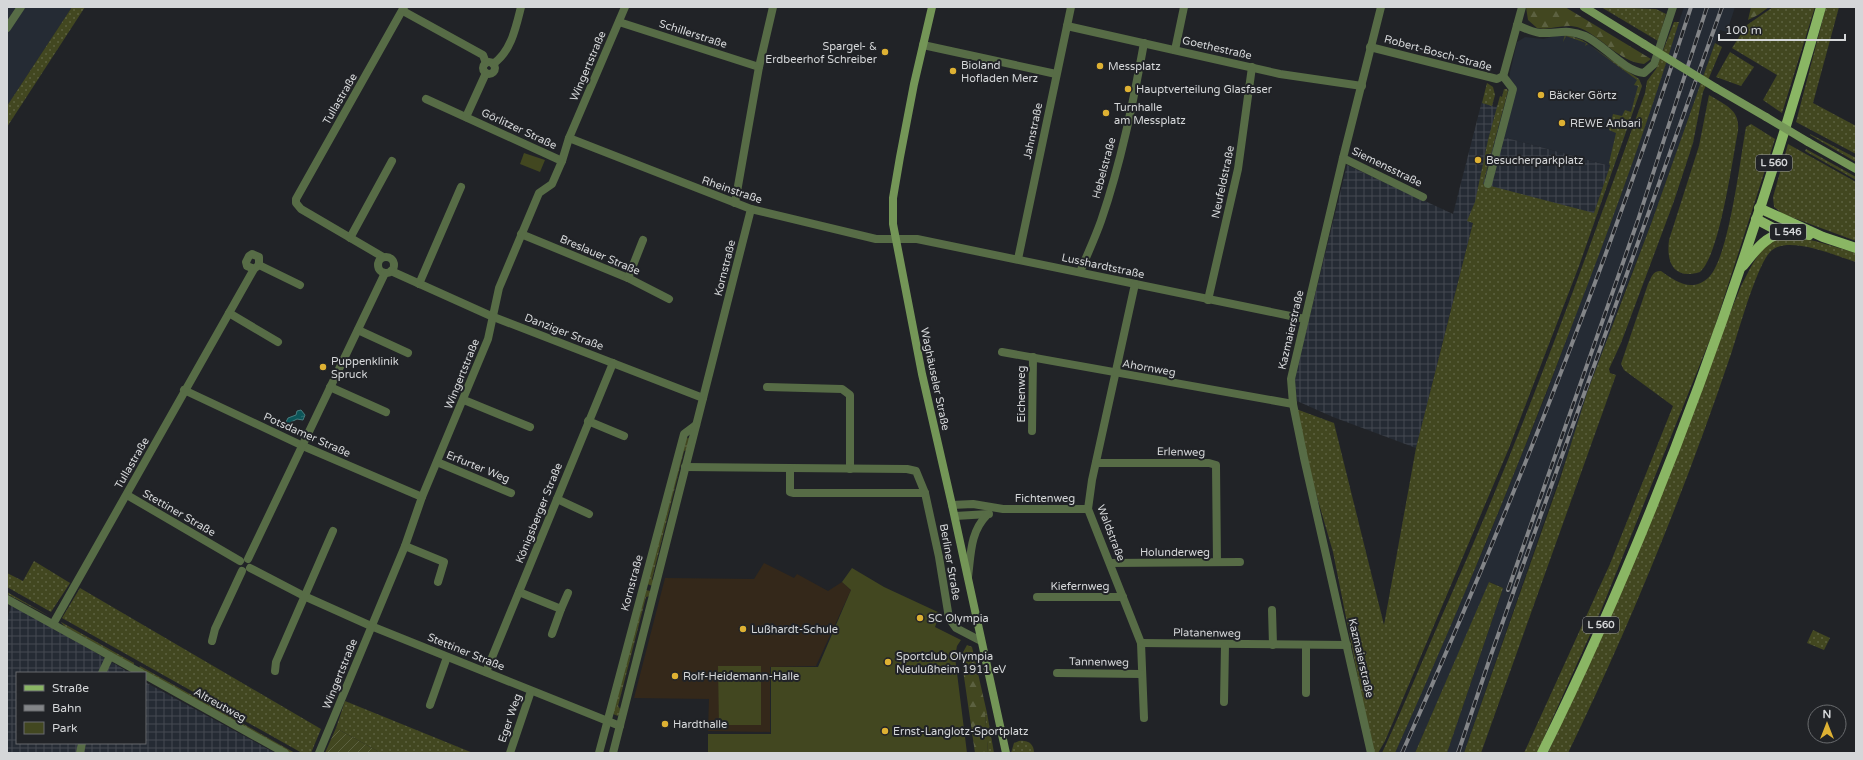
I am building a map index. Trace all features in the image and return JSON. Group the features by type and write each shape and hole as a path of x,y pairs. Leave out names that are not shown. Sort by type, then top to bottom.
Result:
{"main road":[{"name":"L 560","path":"1542,753 1618,588 1719,331 1740,271 1793,105 1821,7"},
{"name":"L 546","path":"1759,208 1823,237 1856,248"},
{"name":"L 546","path":"1756,219 1769,226 1786,231 1823,237"},
{"name":"L 546","path":"1740,271 1766,239 1786,231"}],"street":[{"path":"7,28 21,7"},
{"path":"404,9 483,55 490,63 501,58 516,30 520,7"},
{"name":"Wingertstraße","path":"319,753 405,546 422,497 464,400 488,339 499,288 521,234 539,193 552,184 562,161 569,138 625,7"},
{"path":"734,203 759,67 773,7"},
{"name":"Waghäuseler Straße","path":"932,7 906,121 896,180 892,211 894,239 922,374 955,516 1006,753"},
{"name":"Jahnstraße","path":"1018,259 1071,7"},
{"path":"1175,50 1184,7"},
{"name":"Kazmaierstraße","path":"1371,753 1293,404 1291,378 1343,158 1381,7"},
{"path":"1488,184 1513,89 1501,77 1522,7"},
{"path":"1584,7 1716,88 1856,169"},
{"path":"1517,25 1538,33 1563,30 1578,33 1587,37 1634,70 1644,72 1654,64 1673,7"},
{"name":"Tullastraße","path":"350,238 301,209 296,202 297,196 404,9"},
{"name":"Schillerstraße","path":"619,22 759,67"},
{"name":"Goethestraße","path":"1067,26 1280,74 1362,86"},
{"name":"Hebelstraße","path":"1080,272 1110,194 1118,164 1144,43"},
{"path":"923,45 1056,74"},
{"name":"Robert-Bosch-Straße","path":"1370,47 1491,79 1501,77"},
{"name":"Görlitzer Straße","path":"466,117 486,73 483,68 490,63"},
{"name":"Neufeldstraße","path":"1208,300 1238,168 1252,67"},
{"name":"Görlitzer Straße","path":"426,99 562,161"},
{"name":"Rheinstraße","path":"569,138 751,209 876,239 894,239"},
{"name":"Siemensstraße","path":"1343,158 1423,196"},
{"path":"242,571 239,566 244,560 303,446 358,330 388,272 393,268 393,261 390,258 383,257 350,238 392,161"},
{"path":"419,284 461,187"},
{"name":"Kornstraße","path":"613,753 751,209"},
{"name":"Breslauer Straße","path":"521,234 628,278 669,299"},
{"name":"Lusshardtstraße","path":"894,239 917,239 1305,319"},
{"path":"628,278 643,240"},
{"path":"383,257 378,262 379,270 388,272"},
{"name":"Tullastraße","path":"53,624 166,427 184,390 257,267 300,284"},
{"name":"Danziger Straße","path":"388,272 492,316 702,398"},
{"name":"Waldstraße","path":"1135,284 1096,463 1088,509 1141,643 1141,674 1144,718"},
{"path":"229,312 278,342"},
{"path":"358,330 408,353"},
{"name":"Ahornweg","path":"1002,352 1293,404"},
{"name":"Eichenweg","path":"1032,431 1033,357"},
{"name":"Königsberger Straße","path":"486,672 588,421 614,363"},
{"path":"330,387 386,412"},
{"path":"767,387 842,389 850,396 850,469"},
{"name":"Potsdamer Straße","path":"184,390 303,446 422,497"},
{"path":"464,400 530,427"},
{"path":"588,421 624,436"},
{"name":"Kornstraße","path":"599,753 684,434 696,425"},
{"name":"Erfurter Weg","path":"437,462 511,493"},
{"name":"Erlenweg","path":"1096,463 1209,463 1216,465 1217,562"},
{"name":"Berliner Straße","path":"685,468 907,469 916,471 925,493 939,557 948,618 956,628 981,641"},
{"path":"790,469 790,492 794,493 925,493"},
{"name":"Stettiner Straße","path":"127,495 244,560"},
{"path":"557,499 589,514"},
{"name":"Fichtenweg","path":"952,505 973,504 1003,509 1088,509"},
{"name":"Fichtenweg","path":"955,516 987,515 1003,509"},
{"path":"968,579 973,537 977,527 987,515"},
{"path":"275,671 276,662 333,530"},
{"path":"405,546 444,562 438,582"},
{"path":"242,571 248,571 251,564 244,560"},
{"name":"Holunderweg","path":"1110,563 1240,562"},
{"name":"Stettiner Straße","path":"250,568 304,596 371,626 620,726"},
{"path":"212,640 215,629 242,571"},
{"path":"519,592 561,609"},
{"path":"552,634 568,593"},
{"name":"Kiefernweg","path":"1037,598 1123,597"},
{"path":"7,599 139,672"},
{"path":"1272,610 1273,645"},
{"name":"Platanenweg","path":"1141,643 1347,645"},
{"path":"1224,702 1225,645"},
{"path":"1306,645 1306,693"},
{"path":"102,672 110,656"},
{"path":"430,704 447,657"},
{"name":"Tannenweg","path":"1057,673 1141,674"},
{"name":"Altreutweg","path":"146,677 285,753"},
{"name":"Eger Weg","path":"510,753 531,691"}],"shaded area":[{"path":"7,7 72,7 7,106"},
{"path":"1684,7 1735,7 1727,32 1720,30 1651,224 1618,309 1464,753 1447,753 1503,588 1490,582 1415,753 1395,753 1486,543 1545,397 1622,191"},
{"path":"1565,34 1578,38 1587,43 1639,79 1642,86 1614,167 1496,135 1508,91 1510,72 1517,42 1525,37 1543,39"},
{"path":"1482,101 1493,104 1492,106 1496,107 1497,105 1503,107 1496,135 1610,166 1594,213 1473,223 1416,448 1333,417 1297,401 1294,380 1347,165 1453,214"},
{"name":"Lußhardt-Schule","path":"764,563 794,578 797,574 828,591 842,582 851,590 816,666 770,667 770,732 708,731 709,699 634,698 665,578 754,579"},
{"path":"12,603 128,672 16,672 16,744 146,744 146,683 275,753 7,753 7,620"}],"green space":[{"path":"72,7 85,7 7,127 7,106"},
{"path":"1526,7 1565,7 1651,59 1644,64 1627,59 1588,32 1574,26 1542,29 1537,28 1528,20"},
{"path":"1601,7 1656,9 1666,14 1658,41"},
{"path":"1751,7 1769,7 1748,20"},
{"path":"1773,7 1815,7 1782,113 1763,100 1777,75 1732,48 1747,25"},
{"path":"1826,7 1839,7 1813,103 1856,126 1856,154 1796,122"},
{"path":"1674,22 1679,22 1642,135 1602,246 1532,429 1465,592 1395,753 1382,753 1479,531 1529,407 1577,282 1645,93 1647,81 1656,69"},
{"path":"1565,34 1582,40 1588,44 1585,46 1586,43 1566,36 1563,42"},
{"path":"1715,43 1722,47 1703,92 1693,143 1674,201 1621,343 1609,369 1610,373 1616,375 1481,753 1464,753 1560,479 1588,390 1651,224"},
{"path":"1590,46 1639,79 1642,86 1579,266 1509,448 1385,741 1378,753 1373,753 1333,552 1310,473 1296,409 1334,423 1384,625 1416,448 1473,223 1467,221 1475,202 1488,140 1500,96 1502,97 1504,89 1507,89 1508,91 1483,184 1594,213 1610,166 1609,163 1616,133 1609,130 1613,114 1622,116 1625,110 1631,112 1638,86 1634,85 1637,80"},
{"path":"1730,52 1754,67 1741,86 1716,77"},
{"path":"1487,83 1493,87 1495,95 1492,106 1482,103"},
{"path":"1709,95 1731,109 1737,118 1738,131 1729,184 1714,247 1707,262 1700,272 1684,274 1674,268 1671,262 1668,248 1669,240 1699,146"},
{"path":"1751,124 1775,139 1713,332 1602,608 1537,753 1524,753 1610,564 1673,406 1624,370 1621,364 1648,284 1654,273 1658,271 1661,271 1678,282 1689,285 1695,285 1708,278 1722,251 1728,230 1746,127"},
{"path":"1810,135 1856,158 1856,162"},
{"path":"1788,144 1856,182 1856,241 1783,214 1774,207 1773,197"},
{"path":"1806,149 1856,177 1856,180 1805,151"},
{"path":"524,153 545,160 540,172 520,164"},
{"path":"1788,236 1815,241 1856,253 1856,262 1812,248 1789,245 1779,247 1771,251 1766,258 1754,283 1732,351 1677,504 1614,655 1568,753 1548,753 1591,656 1741,286 1758,255 1764,248 1779,238"},
{"path":"690,437 687,450 684,451 652,579 654,582 653,586 647,584 684,440"},
{"path":"34,561 70,583 51,612 7,587 7,573 23,581"},
{"name":"Sportclub Olympia Neulußheim 1911 eV","path":"852,568 884,587 940,613 935,627 961,640 957,646 955,657 967,753 708,753 708,734 771,734 771,667 818,667 851,590 842,582"},
{"path":"1489,582 1503,588 1447,753 1415,753"},
{"path":"80,588 321,729 311,753 302,753 62,618"},
{"path":"645,590 651,591 650,596 646,597 618,706 621,710 618,716 613,714"},
{"path":"7,592 49,616 7,594"},
{"path":"61,622 134,663 134,665 64,626"},
{"path":"1813,630 1830,638 1824,650 1807,643"},
{"path":"967,645 972,647 987,713 985,714 988,753 975,753 961,656"},
{"path":"140,666 295,753 291,753 270,742 139,668"},
{"path":"718,666 761,666 761,725 719,725"},
{"path":"345,701 473,753 381,753 336,728"},
{"path":"987,713 994,753 988,753 985,714"},
{"path":"336,728 381,753 325,753"},
{"path":"1019,741 1030,743 1033,747 1034,753 1011,753 1014,743"}],"water":[{"path":"301,410 305,415 303,420 297,419 291,422 287,428 283,428 283,424 288,418 296,415 297,411"}],"railway":[{"path":"1402,753 1482,569 1557,384 1627,196 1691,7"},
{"path":"1508,590 1638,220 1707,7"},
{"path":"1458,753 1491,655 1722,7"}],"place":[{"name":"Spargel- & Erdbeerhof Schreiber","path":"885,52"},
{"name":"Messplatz","path":"1100,66"},
{"name":"Bioland Hofladen Merz","path":"953,71"},
{"name":"Hauptverteilung Glasfaser","path":"1128,89"},
{"name":"Bäcker Görtz","path":"1541,95"},
{"name":"Turnhalle am Messplatz","path":"1106,113"},
{"name":"REWE Anbari","path":"1562,123"},
{"name":"Besucherparkplatz","path":"1478,160"},
{"name":"Puppenklinik Spruck","path":"323,367"},
{"name":"SC Olympia","path":"920,618"},
{"name":"Lußhardt-Schule","path":"743,629"},
{"name":"Sportclub Olympia Neulußheim 1911 eV","path":"888,662"},
{"name":"Rolf-Heidemann-Halle","path":"675,676"},
{"name":"Hardthalle","path":"665,724"},
{"name":"Ernst-Langlotz-Sportplatz","path":"885,731"}]}
